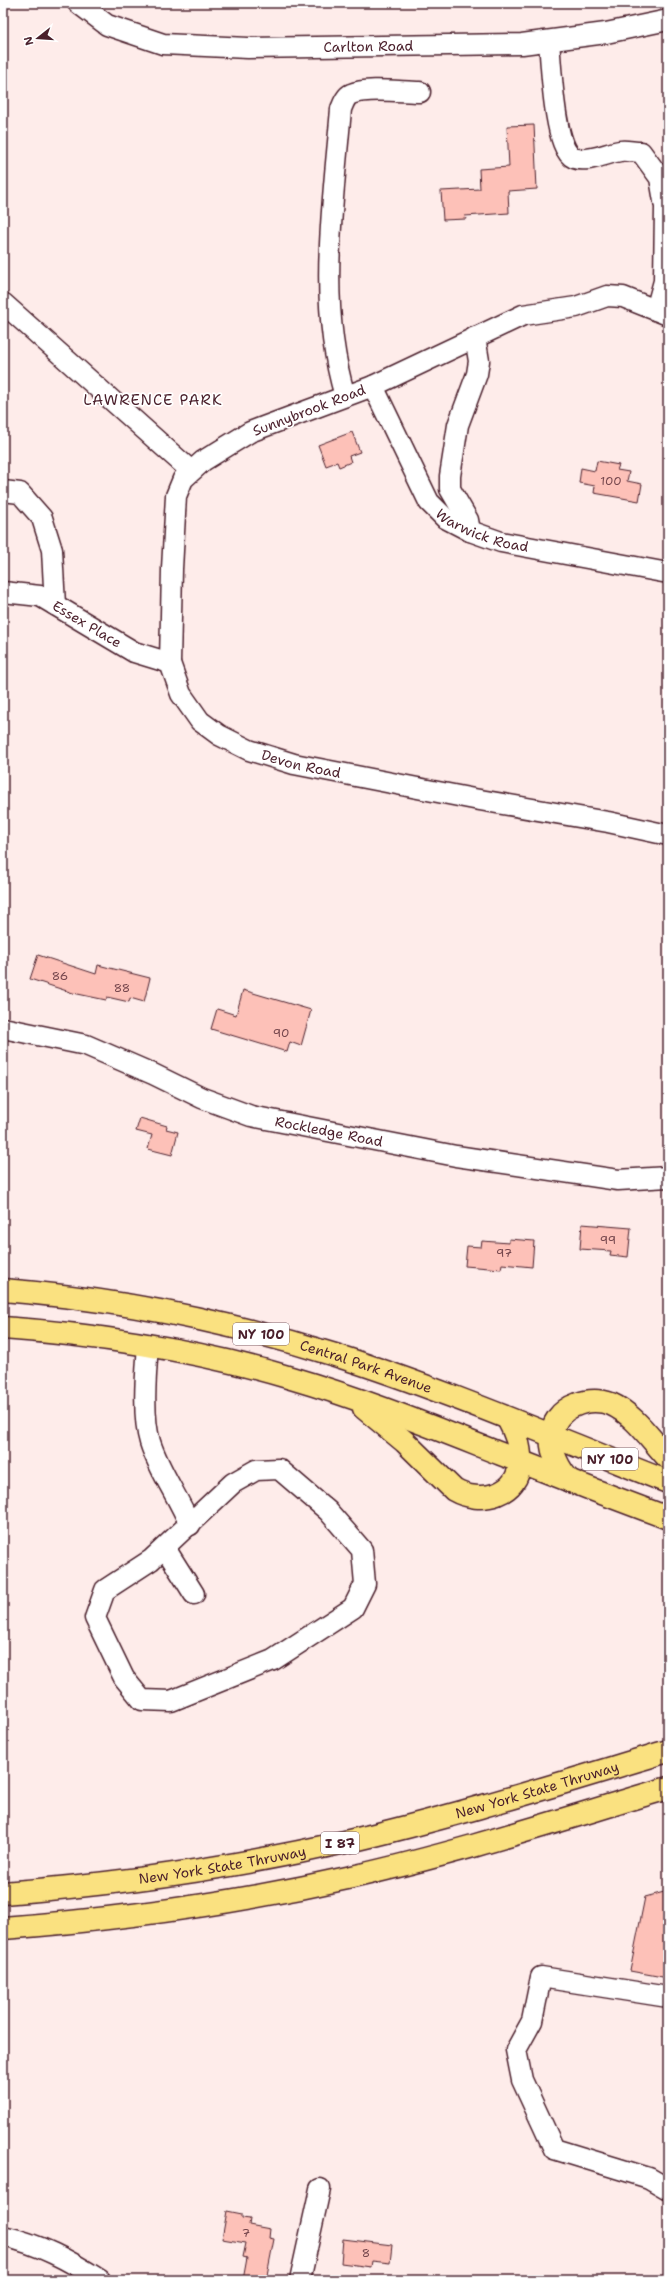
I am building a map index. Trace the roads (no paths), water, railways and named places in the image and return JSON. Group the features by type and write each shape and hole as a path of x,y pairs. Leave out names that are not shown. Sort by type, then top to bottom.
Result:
{"main road":[{"name":"Central Park Avenue","path":"3,1290 134,1306 250,1331 372,1368 508,1419 668,1482"},
{"name":"NY 100","path":"3,1328 62,1333 148,1344 240,1364 351,1397 668,1518"},
{"path":"351,1397 392,1431 446,1484 463,1495 480,1499 497,1494 512,1482 520,1462 517,1440 508,1419"},
{"path":"570,1481 561,1472 556,1461 551,1437 559,1416 565,1410 580,1403 599,1401 621,1409 668,1458"},
{"name":"New York State Thruway","path":"3,1893 170,1875 300,1852 451,1815 668,1751"},
{"name":"I 87","path":"3,1928 120,1917 266,1895 411,1863 525,1831 668,1788"},
{"path":"525,1831 668,1801"}],"street":[{"name":"Carlton Road","path":"78,3 107,25 163,44 248,48 522,44 606,33 668,20"},
{"path":"549,41 558,127 567,153 575,158 592,158 622,151 641,152 660,178 666,207 662,312"},
{"path":"345,396 336,365 329,303 330,236 341,109 345,100 351,94 366,91 420,92"},
{"name":"Sunnybrook Road","path":"191,471 203,461 250,432 373,386 523,315 576,307 607,296 623,297 662,312"},
{"path":"3,302 191,471"},
{"path":"470,531 468,520 450,489 450,476 458,426 477,374 479,361 476,337"},
{"name":"Warwick Road","path":"373,386 429,502 445,518 470,531 501,542 668,573"},
{"name":"Devon Road","path":"191,471 183,478 176,496 172,569 170,663 182,694 200,721 219,735 249,750 294,764 474,799 608,822 668,835"},
{"path":"3,491 20,493 42,518 52,550 55,605"},
{"name":"Essex Place","path":"3,592 40,596 134,652 170,663"},
{"name":"Rockledge Road","path":"3,1028 86,1045 153,1074 202,1098 251,1116 456,1156 618,1180 668,1177"},
{"path":"148,1344 145,1394 149,1441 161,1470 190,1524"},
{"path":"279,1469 328,1511 362,1550 365,1584 353,1608 273,1660 171,1701 142,1700 124,1678 95,1618 105,1590 151,1560 165,1548 233,1483 256,1470 279,1469"},
{"path":"165,1548 194,1594"},
{"path":"668,1997 541,1977 532,2021 516,2050 522,2080 554,2149 649,2178 668,2189"},
{"path":"300,2280 320,2189"},
{"path":"3,2236 26,2241 64,2257 100,2280"}],"district":[{"name":"LAWRENCE PARK","path":"153,400"}]}
